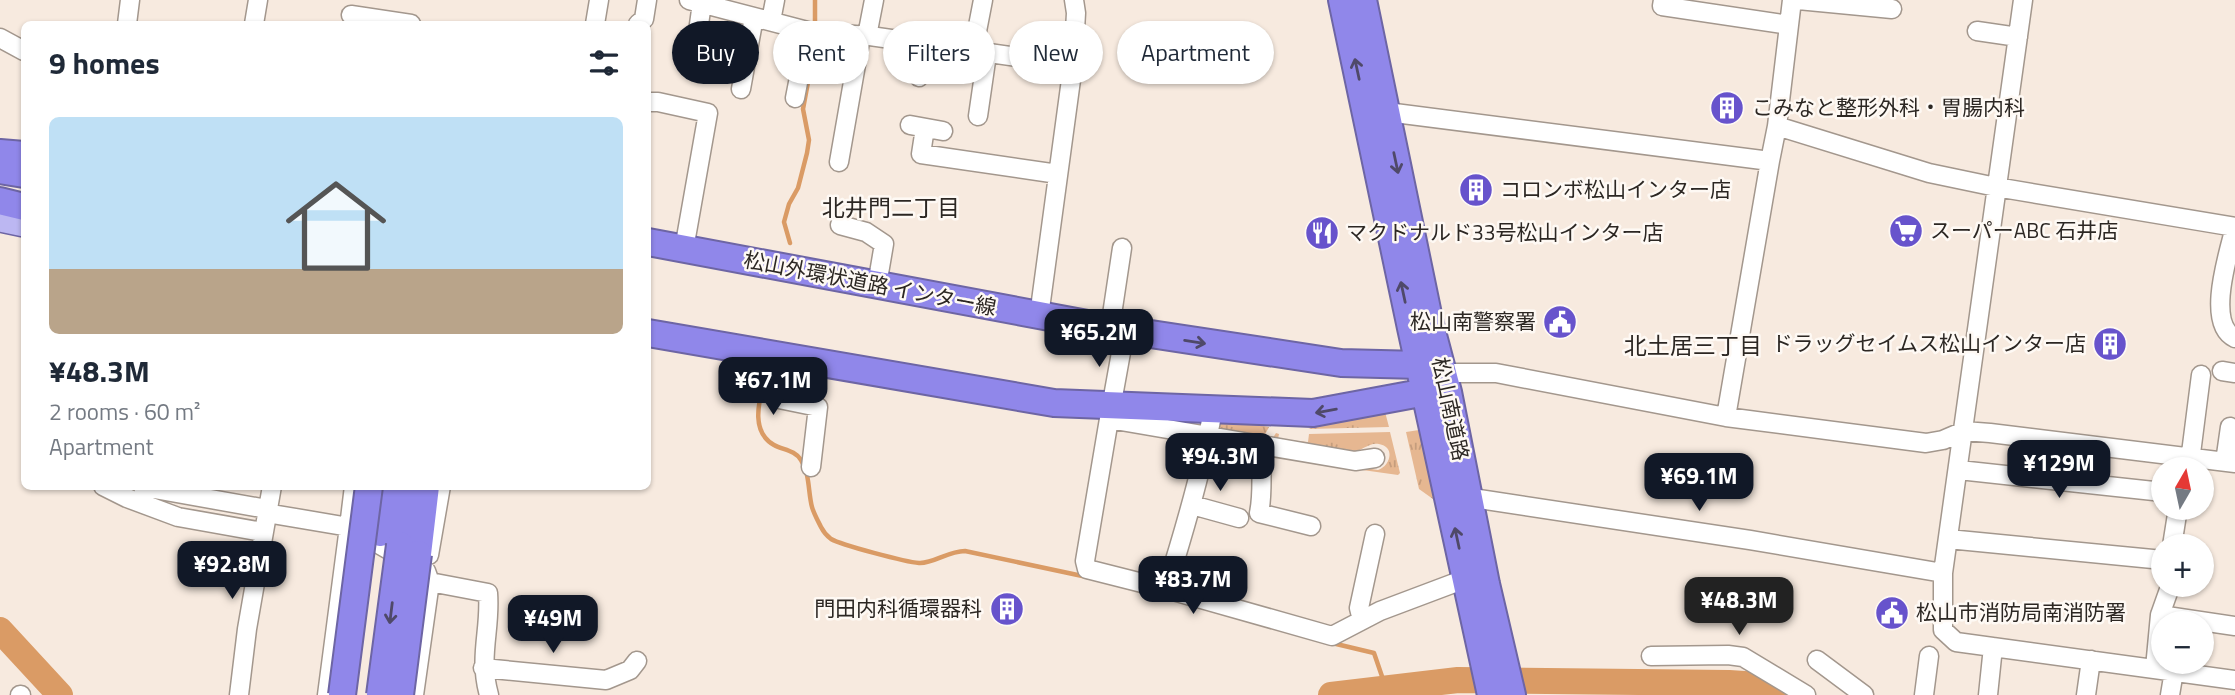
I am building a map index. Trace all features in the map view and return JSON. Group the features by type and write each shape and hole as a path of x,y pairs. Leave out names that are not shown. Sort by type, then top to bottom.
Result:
{"highway":[{"name":"松山南道路","path":"1342,0 1375,110 1501,692"},
{"name":"松山南道路","path":"1363,0 1375,110"},
{"path":"0,153 21,155"},
{"path":"0,170 21,174"},
{"path":"0,195 21,198"},
{"path":"0,201 21,206"},
{"name":"松山外環状道路 インター線","path":"651,243 1110,328 1341,363 1431,369"},
{"path":"651,259 805,285 934,297"},
{"path":"651,320 789,346 1024,385 1078,404 1111,412 1213,410 1313,413 1426,393"},
{"path":"651,334 1021,399 1078,404"},
{"name":"松山南道路","path":"1431,369 1426,393 1458,496 1465,579 1491,652"},
{"path":"342,695 368,490"},
{"path":"380,695 390,539 387,490"},
{"path":"360,695 390,539 406,490"},
{"path":"400,695 426,490"}],"main road":[{"path":"0,142 21,145"},
{"path":"0,220 21,224"}],"street":[{"path":"128,21 130,0"},
{"path":"254,21 258,0"},
{"path":"596,21 600,0"},
{"path":"642,21 647,0"},
{"path":"741,89 762,19 775,0"},
{"path":"868,21 874,0"},
{"path":"982,21 983,0"},
{"path":"1074,0 1076,21"},
{"path":"1663,0 1662,6 1789,25"},
{"path":"1726,417 1777,126 1792,0"},
{"path":"1798,0 1892,9"},
{"path":"2023,0 1943,573 1943,630 1956,642 2151,668"},
{"path":"697,21 698,1 773,22"},
{"path":"351,13 395,21"},
{"path":"1977,31 2018,37"},
{"path":"0,38 21,49"},
{"path":"795,99 798,84"},
{"path":"846,155 856,119 859,84"},
{"path":"978,116 979,84"},
{"path":"1039,316 1070,84"},
{"path":"651,102 708,113 684,249"},
{"path":"1375,110 1770,161"},
{"path":"1777,126 1929,173 1996,187 2235,227 2219,292 2223,325 2229,335 2235,338"},
{"path":"943,131 917,127 921,155 1058,173"},
{"path":"840,225 866,232 884,244 877,285"},
{"path":"1122,248 1110,328 1122,347 1086,561 1087,569 1332,636 1380,611 1465,579"},
{"path":"787,358 779,399 818,407 810,467"},
{"path":"1431,369 1496,373 1726,417 1926,443 1943,440 1964,431 2151,458"},
{"path":"2190,457 2201,375"},
{"path":"1166,589 1192,505 1213,410"},
{"path":"1111,412 1208,436 1264,446 1355,461 1375,458"},
{"path":"2230,427 2230,462"},
{"path":"1264,446 1261,459 1264,494 1259,513 1311,526"},
{"path":"1959,470 2151,491"},
{"path":"111,490 178,517 263,532"},
{"path":"158,490 349,527 428,577 488,593 483,668 489,695"},
{"path":"239,695 247,629 271,490"},
{"path":"327,695 354,490"},
{"path":"414,695 440,490"},
{"path":"1458,496 1750,540 1943,573"},
{"path":"1192,505 1239,518"},
{"path":"1362,620 1359,608 1375,534"},
{"path":"1948,539 2151,559"},
{"path":"2214,624 2235,626"},
{"path":"1988,695 1993,647"},
{"path":"1651,656 1743,657 1806,695"},
{"path":"1924,695 1928,656"},
{"path":"1817,660 1864,695"},
{"path":"2086,695 2091,660"},
{"path":"483,668 606,680 630,670 637,661"},
{"path":"2169,695 2173,674"},
{"path":"2194,674 2235,680"}],"green space":[{"path":"1384,408 1389,427 1308,429"},
{"path":"1222,418 1269,427 1262,440 1217,432 1217,424"},
{"path":"1419,430 1430,478 1440,504 1419,489 1406,432"},
{"path":"1390,432 1400,473 1398,475 1327,465 1329,462 1378,470 1386,465 1389,457 1388,449 1379,444 1353,452 1271,441 1276,433 1279,434 1278,439 1308,442 1309,434"}],"waterway":[{"path":"815,0 815,21"},
{"path":"790,243 784,222 789,204 798,188 807,153 809,140 803,109 808,84"},
{"path":"765,376 758,414 761,431 774,445 792,452 801,460 806,471 814,512 831,539 874,553 919,563 965,551 1087,577"},
{"path":"0,630 60,695"},
{"path":"1332,643 1374,653 1386,688"},
{"path":"1331,695 1458,680 1729,683 1759,685 1777,695"}],"place":[{"name":"こみなと整形外科・胃腸内科","path":"1727,108"},
{"name":"コロンボ松山インター店","path":"1476,190"},
{"name":"スーパーABC 石井店","path":"1906,231"},
{"name":"マクドナルド33号松山インター店","path":"1322,233"},
{"name":"松山南警察署","path":"1560,322"},
{"name":"ドラッグセイムス松山インター店","path":"2110,344"},
{"name":"門田内科循環器科","path":"1007,609"},
{"name":"松山市消防局南消防署","path":"1892,613"}],"district":[{"name":"北井門二丁目","path":"891,208"},
{"name":"北土居三丁目","path":"1693,346"}]}
